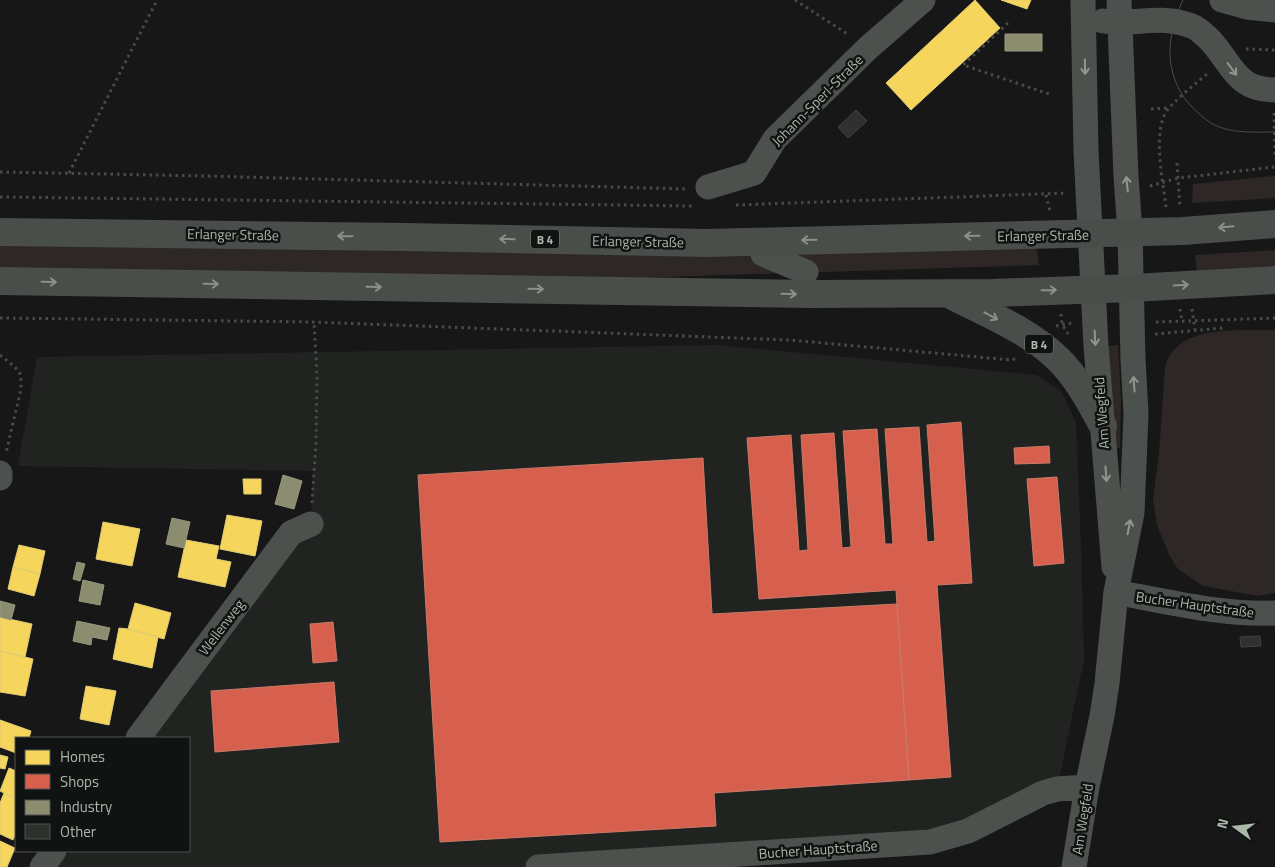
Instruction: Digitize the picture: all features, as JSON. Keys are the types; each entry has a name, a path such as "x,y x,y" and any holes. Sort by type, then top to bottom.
{"main road":[{"name":"Erlanger Straße","path":"0,232 365,236 708,243 1130,233 1275,224"},
{"name":"B 4","path":"0,281 812,294 948,293 1132,288 1275,280"},
{"name":"B 4","path":"948,293 1022,332 1058,358 1082,389 1103,426"}],"street":[{"name":"Johann-Sperl-Straße","path":"703,197 754,173 774,139 868,48 923,0"},
{"path":"1201,32 1209,20 1213,0"},
{"path":"1222,0 1247,8 1275,10"},
{"path":"1091,234 1086,151 1083,9 1164,19 1194,28 1216,46 1239,78 1256,88 1274,90"},
{"path":"1119,12 1132,288"},
{"name":"Am Wegfeld","path":"1091,234 1096,346 1116,592"},
{"path":"763,254 806,272"},
{"name":"Am Wegfeld","path":"1074,867 1087,787 1102,716 1116,592 1132,513 1136,414 1132,288"},
{"name":"Wellenweg","path":"139,737 291,533 311,524"},
{"name":"Bucher Hauptstraße","path":"1116,592 1222,611 1275,614"},
{"name":"Bucher Hauptstraße","path":"538,867 930,842 968,831 1057,788 1087,787"},
{"path":"42,867 53,852"}],"path":[{"path":"69,173 157,0"},
{"path":"795,0 868,48"},
{"path":"1008,23 962,65 1052,95"},
{"path":"1274,90 1274,159"},
{"path":"1151,109 1169,108 1162,119 1160,132 1164,181 1275,167"},
{"path":"1177,163 1180,206"},
{"path":"0,172 234,176 688,189 703,197"},
{"path":"728,205 1046,195"},
{"path":"0,197 703,197"},
{"path":"1191,301 1195,330"},
{"path":"0,318 314,322 779,340 1012,360 1022,356"},
{"path":"1194,321 1275,318"},
{"path":"311,524 316,442 317,376 314,322"},
{"path":"1156,334 1222,328"},
{"path":"0,355 15,367 21,375 21,389 0,475"}],"shaded area":[{"path":"1275,176 1275,198 1192,203 1193,184"},
{"path":"0,245 1031,248 1037,249 1039,265 605,279 0,270"},
{"path":"1275,250 1275,266 1197,271 1195,255"},
{"path":"1275,330 1275,593 1258,596 1203,586 1178,569 1170,557 1157,525 1153,500 1159,453 1165,367 1172,353 1182,343 1195,336 1211,332"},
{"path":"716,345 1036,375 1062,392 1076,423 1084,660 1057,789 968,831 538,867 57,867 68,852 190,852 190,737 153,737 311,524 313,471 18,466 37,357"},
{"path":"1118,345 1121,399 1120,448 1116,449 1107,346"}],"building: Homes":[{"path":"975,0 1000,28 911,110 886,83"},
{"path":"1001,0 1031,0 1027,9"},
{"path":"243,479 261,479 261,494 244,494"},
{"path":"227,515 262,521 255,556 220,549"},
{"path":"103,522 140,529 132,566 96,559"},
{"path":"186,540 219,546 216,559 231,562 225,587 178,577"},
{"path":"19,545 45,551 40,574 13,567"},
{"path":"13,567 40,574 34,596 8,589"},
{"path":"135,603 171,613 164,639 128,629"},
{"path":"0,617 32,624 25,657 0,651"},
{"path":"119,628 158,637 152,668 113,659"},
{"path":"0,651 33,659 25,696 0,692"},
{"path":"86,686 116,691 109,725 80,719"},
{"path":"0,720 31,731 29,737 15,737 15,753 0,747"},
{"path":"0,755 8,757 5,769 0,768"},
{"path":"9,768 15,771 15,798 0,791"},
{"path":"4,793 15,798 15,835 13,840 0,834 0,803"},
{"path":"0,841 15,848 7,867 0,867"}],"building: Shops":[{"path":"961,422 972,583 937,585 951,777 909,780 896,590 759,599 747,438 791,435 799,551 808,550 801,435 834,433 842,548 851,547 843,431 877,429 885,544 893,544 885,429 919,427 927,542 935,541 927,425"},
{"path":"1049,446 1050,463 1015,464 1014,448"},
{"path":"703,458 712,614 897,604 909,780 714,793 716,826 440,842 418,475"},
{"path":"1057,477 1064,563 1034,566 1027,479"},
{"path":"333,622 337,661 313,663 310,624"},
{"path":"334,682 339,742 215,752 211,691"}],"building: Industry":[{"path":"1005,34 1042,34 1042,51 1005,51"},
{"path":"283,475 302,481 294,509 275,504"},
{"path":"172,518 190,522 184,548 166,544"},
{"path":"77,562 85,564 80,581 73,579"},
{"path":"83,580 104,585 100,605 79,601"},
{"path":"0,601 15,605 11,620 0,617"},
{"path":"77,621 110,628 107,640 92,637 91,645 73,641"}],"building: Other":[{"path":"856,110 867,121 848,138 838,127"},
{"path":"1260,636 1261,646 1241,647 1240,637"}],"tram line":[{"path":"1183,0 1173,27 1170,54 1171,67 1181,93 1190,105 1218,127 1242,132 1275,132"}]}
